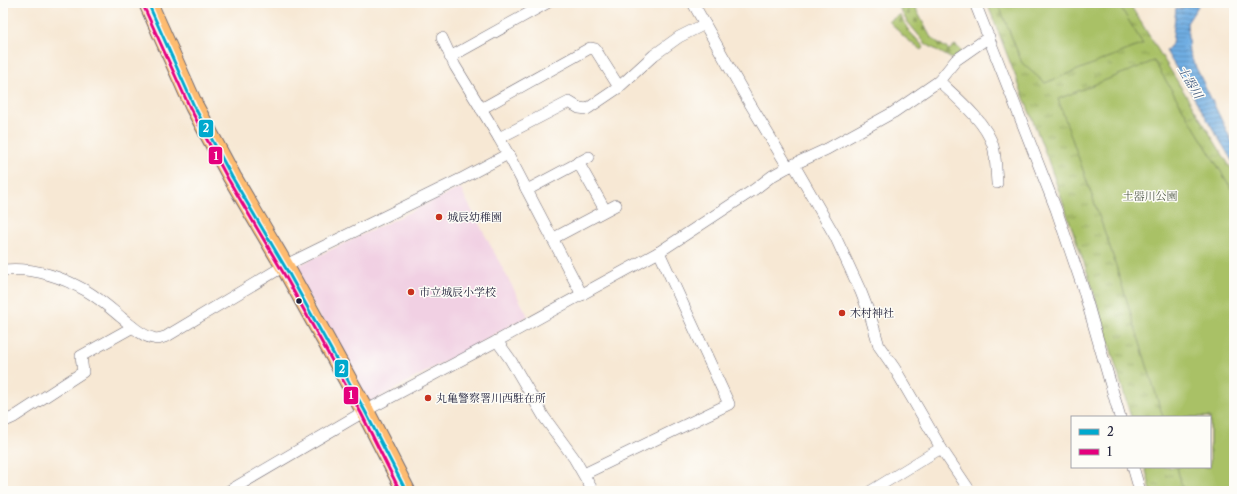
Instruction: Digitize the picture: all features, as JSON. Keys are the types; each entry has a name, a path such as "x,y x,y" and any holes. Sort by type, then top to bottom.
{"main road":[{"path":"148,3 194,106 232,177 284,266 365,411 406,491"}],"street":[{"path":"450,56 547,3"},
{"path":"693,3 746,97 791,166 838,243 871,318 879,346 941,448 970,491"},
{"path":"975,3 1056,209 1083,288 1120,416"},
{"path":"499,138 569,102 579,108 587,109 619,87 654,55 679,37 705,24"},
{"path":"229,491 365,411 497,341 659,252 755,189 772,176 827,149 894,112 939,81 956,60 989,37"},
{"path":"442,38 454,66 508,154 582,295"},
{"path":"481,109 590,48 595,49 619,87"},
{"path":"939,81 958,98 986,130 992,146 997,183"},
{"path":"3,270 30,270 51,275 85,290 104,303 141,333 151,338 158,339 167,336 284,266 461,179 508,154"},
{"path":"527,190 589,157"},
{"path":"578,162 605,210"},
{"path":"552,239 616,204"},
{"path":"584,474 730,404 659,252"},
{"path":"3,422 14,417 83,372 81,356 133,327"},
{"path":"497,341 510,359 544,417 574,458 593,491"},
{"path":"871,491 941,448"},
{"path":"1133,468 1140,491"}],"shaded area":[{"name":"市立城辰小学校","path":"460,188 528,316 367,404 293,268"}],"green space":[{"path":"897,3 917,3 918,5 915,7 930,36 949,50 955,45 962,51 952,59 926,44 906,20"},
{"name":"土器川公園","path":"987,3 1129,3 1234,173 1234,491 1151,491 1145,468 1211,468 1211,416 1131,416 1090,280 1047,157"},
{"path":"998,3 1118,3 1143,44 1045,83 1022,63"},
{"path":"900,15 909,31 924,47 921,50 903,36 889,21"},
{"name":"土器川公園","path":"1154,61 1234,193 1234,491 1183,491 1177,468 1211,468 1211,416 1163,416 1111,250 1058,99"}],"water":[{"name":"土器川","path":"1185,3 1200,3 1187,23 1189,53 1234,146 1234,164 1166,51 1172,44 1176,8 1182,9"}],"transit line":[{"name":"2","path":"148,3 194,106 232,177 288,272 365,411 406,491"},
{"name":"1","path":"143,5 190,108 228,179 284,274 361,413 400,491"}],"place":[{"name":"城辰幼稚園","path":"439,217"},
{"name":"市立城辰小学校","path":"411,292"},
{"name":"木村神社","path":"842,313"},
{"name":"丸亀警察署川西駐在所","path":"428,398"}]}
